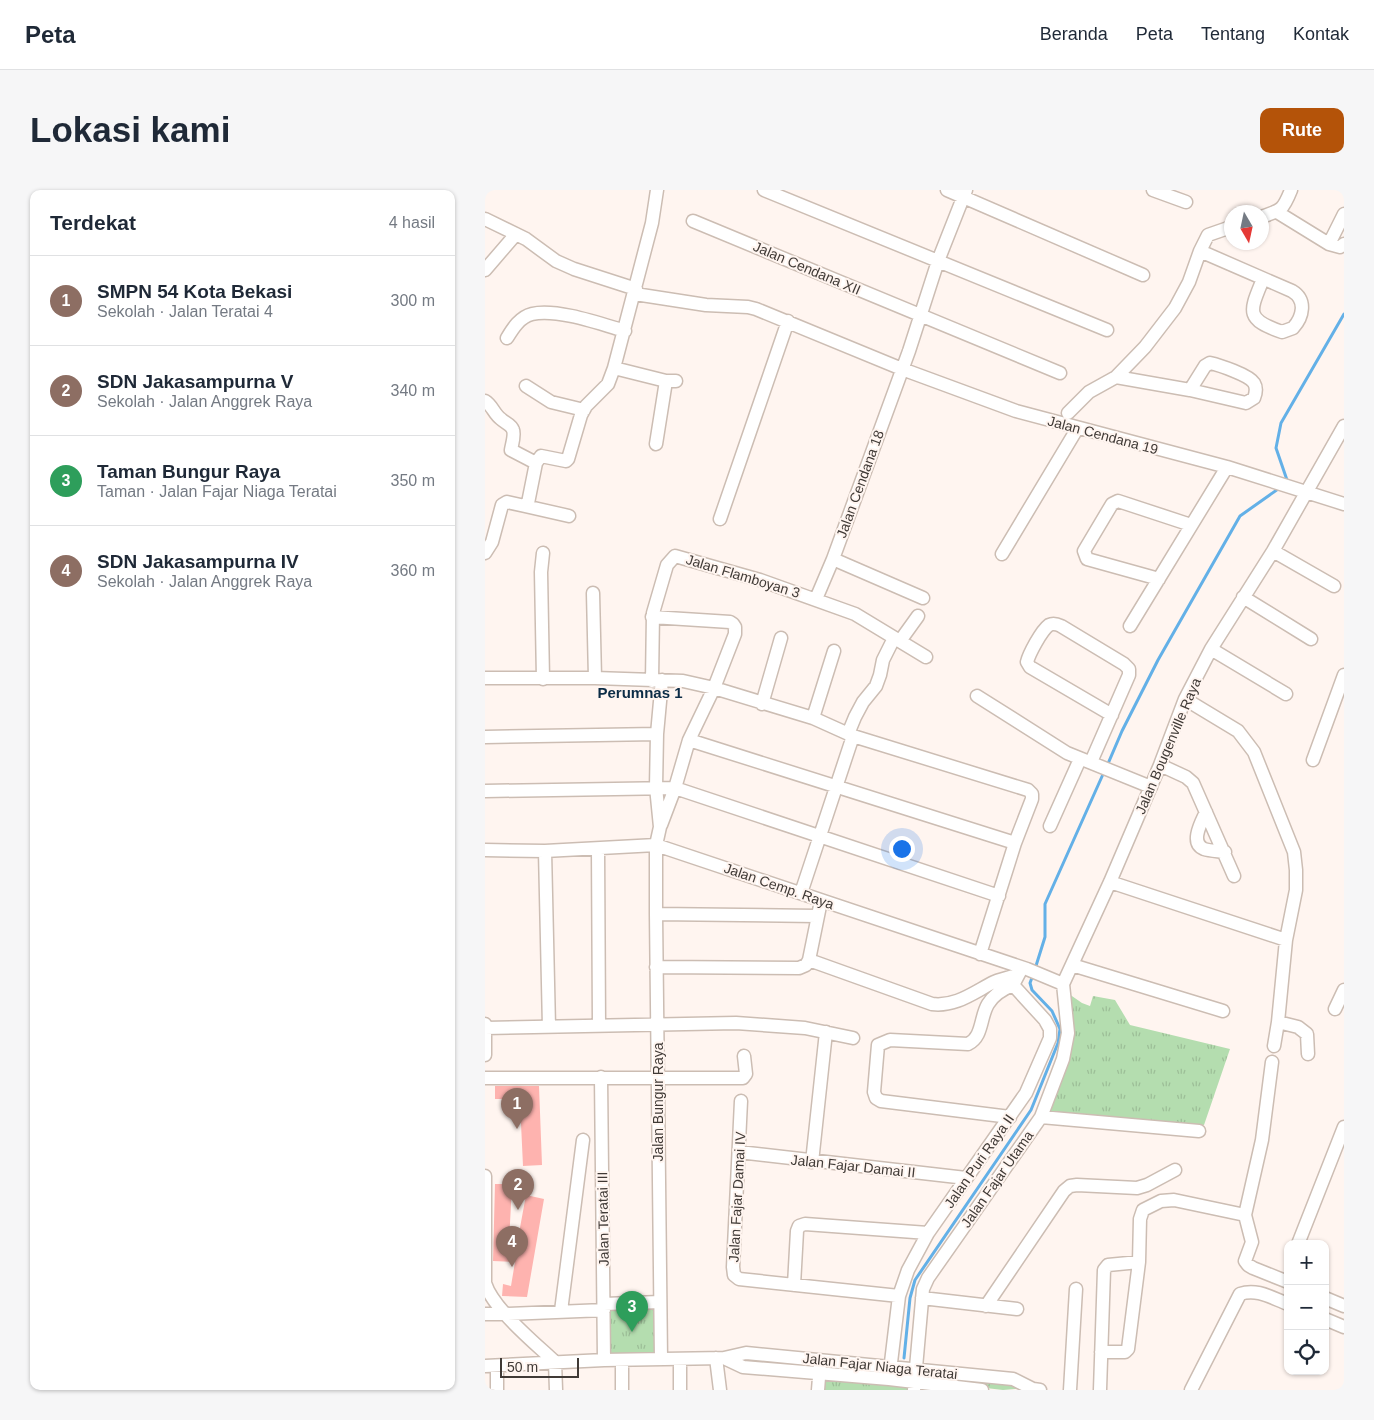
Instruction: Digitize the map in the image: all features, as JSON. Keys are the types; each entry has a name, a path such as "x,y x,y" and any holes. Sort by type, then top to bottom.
{"street":[{"path":"525,506 529,500 536,463 541,456 566,461 584,410 591,400 608,384 625,331 653,223 657,190"},
{"path":"764,190 1107,330"},
{"path":"947,190 965,193 1143,275"},
{"path":"1153,190 1187,202"},
{"path":"1269,214 1277,212 1284,206 1291,190"},
{"name":"Jalan Cendana 18","path":"816,599 833,559 909,351 938,261 965,193"},
{"path":"1277,212 1329,244 1340,247 1344,244"},
{"path":"1329,244 1344,214"},
{"name":"Jalan Cendana 19","path":"489,221 526,239 562,264 635,291 706,305 749,307 788,321 902,369 1015,411 1077,429 1227,467 1344,504"},
{"name":"Jalan Cendana XII","path":"693,221 1060,373"},
{"path":"1068,413 1089,392 1116,377 1145,347 1175,308 1189,282 1208,235 1224,229"},
{"path":"485,270 516,234"},
{"path":"1200,251 1263,278 1292,291 1299,298 1302,309 1301,315 1293,328 1282,332 1255,318 1253,302 1263,278"},
{"path":"507,338 519,321 531,314 546,313 597,322 625,331"},
{"path":"720,519 788,321"},
{"path":"1116,377 1190,390 1245,403 1254,398 1256,390 1255,384 1249,378 1210,363 1205,366 1190,390"},
{"path":"614,368 671,381 656,444"},
{"path":"526,386 551,402 584,410"},
{"path":"485,401 501,420 510,425 513,430 511,450 536,463"},
{"name":"Jalan Bougenville Raya","path":"1063,984 1151,787 1185,699 1211,649 1273,551 1344,428"},
{"path":"1002,554 1077,429"},
{"path":"1130,626 1227,467"},
{"path":"1159,579 1087,559 1084,551 1112,504 1118,501 1191,525"},
{"path":"485,553 492,542 501,505 507,502 569,516"},
{"path":"1273,551 1334,586"},
{"path":"543,553 541,572 543,679"},
{"name":"Jalan Flamboyan 3","path":"660,827 656,787 657,680 652,617 667,565 675,556 760,580 855,614 926,657"},
{"path":"833,559 923,598"},
{"path":"593,593 595,678"},
{"path":"1243,597 1311,639"},
{"path":"801,894 836,786 855,717 881,675 883,660 918,616"},
{"path":"652,617 729,622 735,627 735,634 715,688 689,740 675,788 660,827"},
{"path":"1050,826 1095,764 1112,715 1129,675 1129,669 1125,664 1061,626 1049,625 1028,657 1027,662 1030,667 1112,715"},
{"path":"761,704 781,638"},
{"path":"1211,649 1286,694"},
{"path":"813,718 834,651"},
{"path":"1313,760 1344,675"},
{"path":"485,678 595,678 683,681 715,688 761,704 813,718 851,735 1027,790 1031,794 1032,799 1015,843 980,954"},
{"path":"977,696 1095,764 1151,787"},
{"path":"1185,699 1238,731 1254,752 1294,852 1296,890 1286,940 1274,1046"},
{"path":"485,737 657,734"},
{"path":"689,740 1015,843"},
{"path":"1160,765 1186,777 1193,783 1235,876"},
{"path":"485,791 675,788 999,896"},
{"path":"1206,812 1197,833 1199,845 1203,849 1225,852"},
{"name":"Jalan Bungur Raya","path":"660,827 656,845 656,967 661,1359"},
{"name":"Jalan Cemp. Raya","path":"485,850 545,851 656,845 980,954 1020,974 1043,974 1063,984"},
{"path":"598,849 599,1026"},
{"path":"545,851 549,1027"},
{"path":"1110,882 1286,940"},
{"path":"656,967 799,968 806,965 809,960 821,901"},
{"path":"656,914 817,916"},
{"path":"809,960 932,1004 941,1005 958,1001 996,982 1020,974"},
{"path":"1072,965 1223,1011"},
{"path":"1010,1118 881,1101 876,1098 874,1092 878,1045 890,1040 968,1044 973,1042 977,1036 988,1004 995,995 1020,974"},
{"name":"Jalan Puri Raya II","path":"904,1376 899,1296 907,1270 928,1233 1026,1093 1049,1038 1050,1029 1020,974"},
{"name":"Jalan Fajar Utama","path":"904,1376 923,1289 1041,1116 1063,1059 1068,1033 1063,984"},
{"path":"1335,1010 1344,990"},
{"path":"1278,1022 1298,1027 1307,1034 1308,1054"},
{"path":"485,1028 736,1023 805,1028 853,1038"},
{"path":"485,1024 485,1056"},
{"path":"812,1162 826,1032"},
{"path":"485,1078 743,1078 746,1074 744,1056"},
{"path":"1272,1062 1263,1140 1245,1215 1252,1242 1245,1259 1246,1264 1253,1268 1284,1280"},
{"name":"Jalan Teratai III","path":"601,1077 605,1360"},
{"name":"Jalan Fajar Damai IV","path":"741,1102 734,1275 739,1279 899,1296"},
{"path":"1041,1116 1199,1131"},
{"path":"1300,1240 1344,1127"},
{"path":"561,1311 583,1140"},
{"name":"Jalan Fajar Damai II","path":"739,1152 812,1162 966,1178"},
{"path":"986,1306 1063,1191 1070,1186 1077,1185 1130,1188 1147,1185 1175,1170"},
{"path":"485,1176 485,1283 490,1294 506,1314 555,1362 556,1390"},
{"path":"1101,1352 1125,1352 1127,1349 1139,1262 1141,1214 1143,1210 1161,1201 1174,1200 1245,1215"},
{"path":"794,1285 797,1231 799,1226 805,1224 928,1233"},
{"path":"1100,1390 1104,1270 1108,1265 1139,1262"},
{"path":"1070,1390 1076,1289"},
{"path":"1191,1390 1240,1294 1249,1291 1258,1292 1284,1302"},
{"path":"922,1298 1017,1310"},
{"path":"1329,1300 1344,1306"},
{"path":"485,1314 561,1311 660,1302"},
{"path":"1329,1321 1344,1327"},
{"path":"720,1358 720,1390"},
{"name":"Jalan Fajar Niaga Teratai","path":"491,1366 605,1360 720,1358 743,1367 820,1366 904,1376 982,1390"},
{"path":"680,1359 680,1390"},
{"path":"622,1360 622,1390"},
{"path":"491,1366 497,1390"},
{"path":"818,1390 820,1366"},
{"name":"Jalan Fajar Niaga Teratai","path":"904,1376 1013,1379 1033,1390"}],"green space":[{"path":"1069,994 1090,1006 1093,996 1115,1000 1130,1025 1230,1049 1204,1125 1050,1113 1073,1040"},
{"path":"658,1304 659,1357 606,1358 606,1307"},
{"path":"919,1372 1012,1382 1025,1388 1003,1390 918,1380"},
{"path":"823,1377 911,1385 910,1390 823,1390"}],"building":[{"path":"495,1086 539,1086 542,1165 523,1166 520,1102 508,1101 508,1099 495,1099"},
{"path":"495,1184 512,1184 509,1243 517,1244 526,1195 544,1199 527,1297 502,1296 503,1284 511,1286 515,1262 493,1261"}],"waterway":[{"path":"1286,483 1287,480 1276,448 1281,423 1344,314"},
{"path":"1107,766 1122,731 1158,660 1240,516 1281,487"},
{"path":"1035,969 1045,937 1045,904 1104,772"},
{"path":"904,1358 910,1298 915,1280 1031,1110 1058,1043 1060,1029 1052,1011 1032,990 1030,983 1033,975"}],"place":[{"name":"SMPN 54 Kota Bekasi","path":"517,1129"},
{"name":"SDN Jakasampurna V","path":"518,1210"},
{"name":"SDN Jakasampurna IV","path":"512,1267"},
{"name":"Taman Bungur Raya","path":"632,1332"}],"district":[{"name":"Perumnas 1","path":"640,693"}]}
